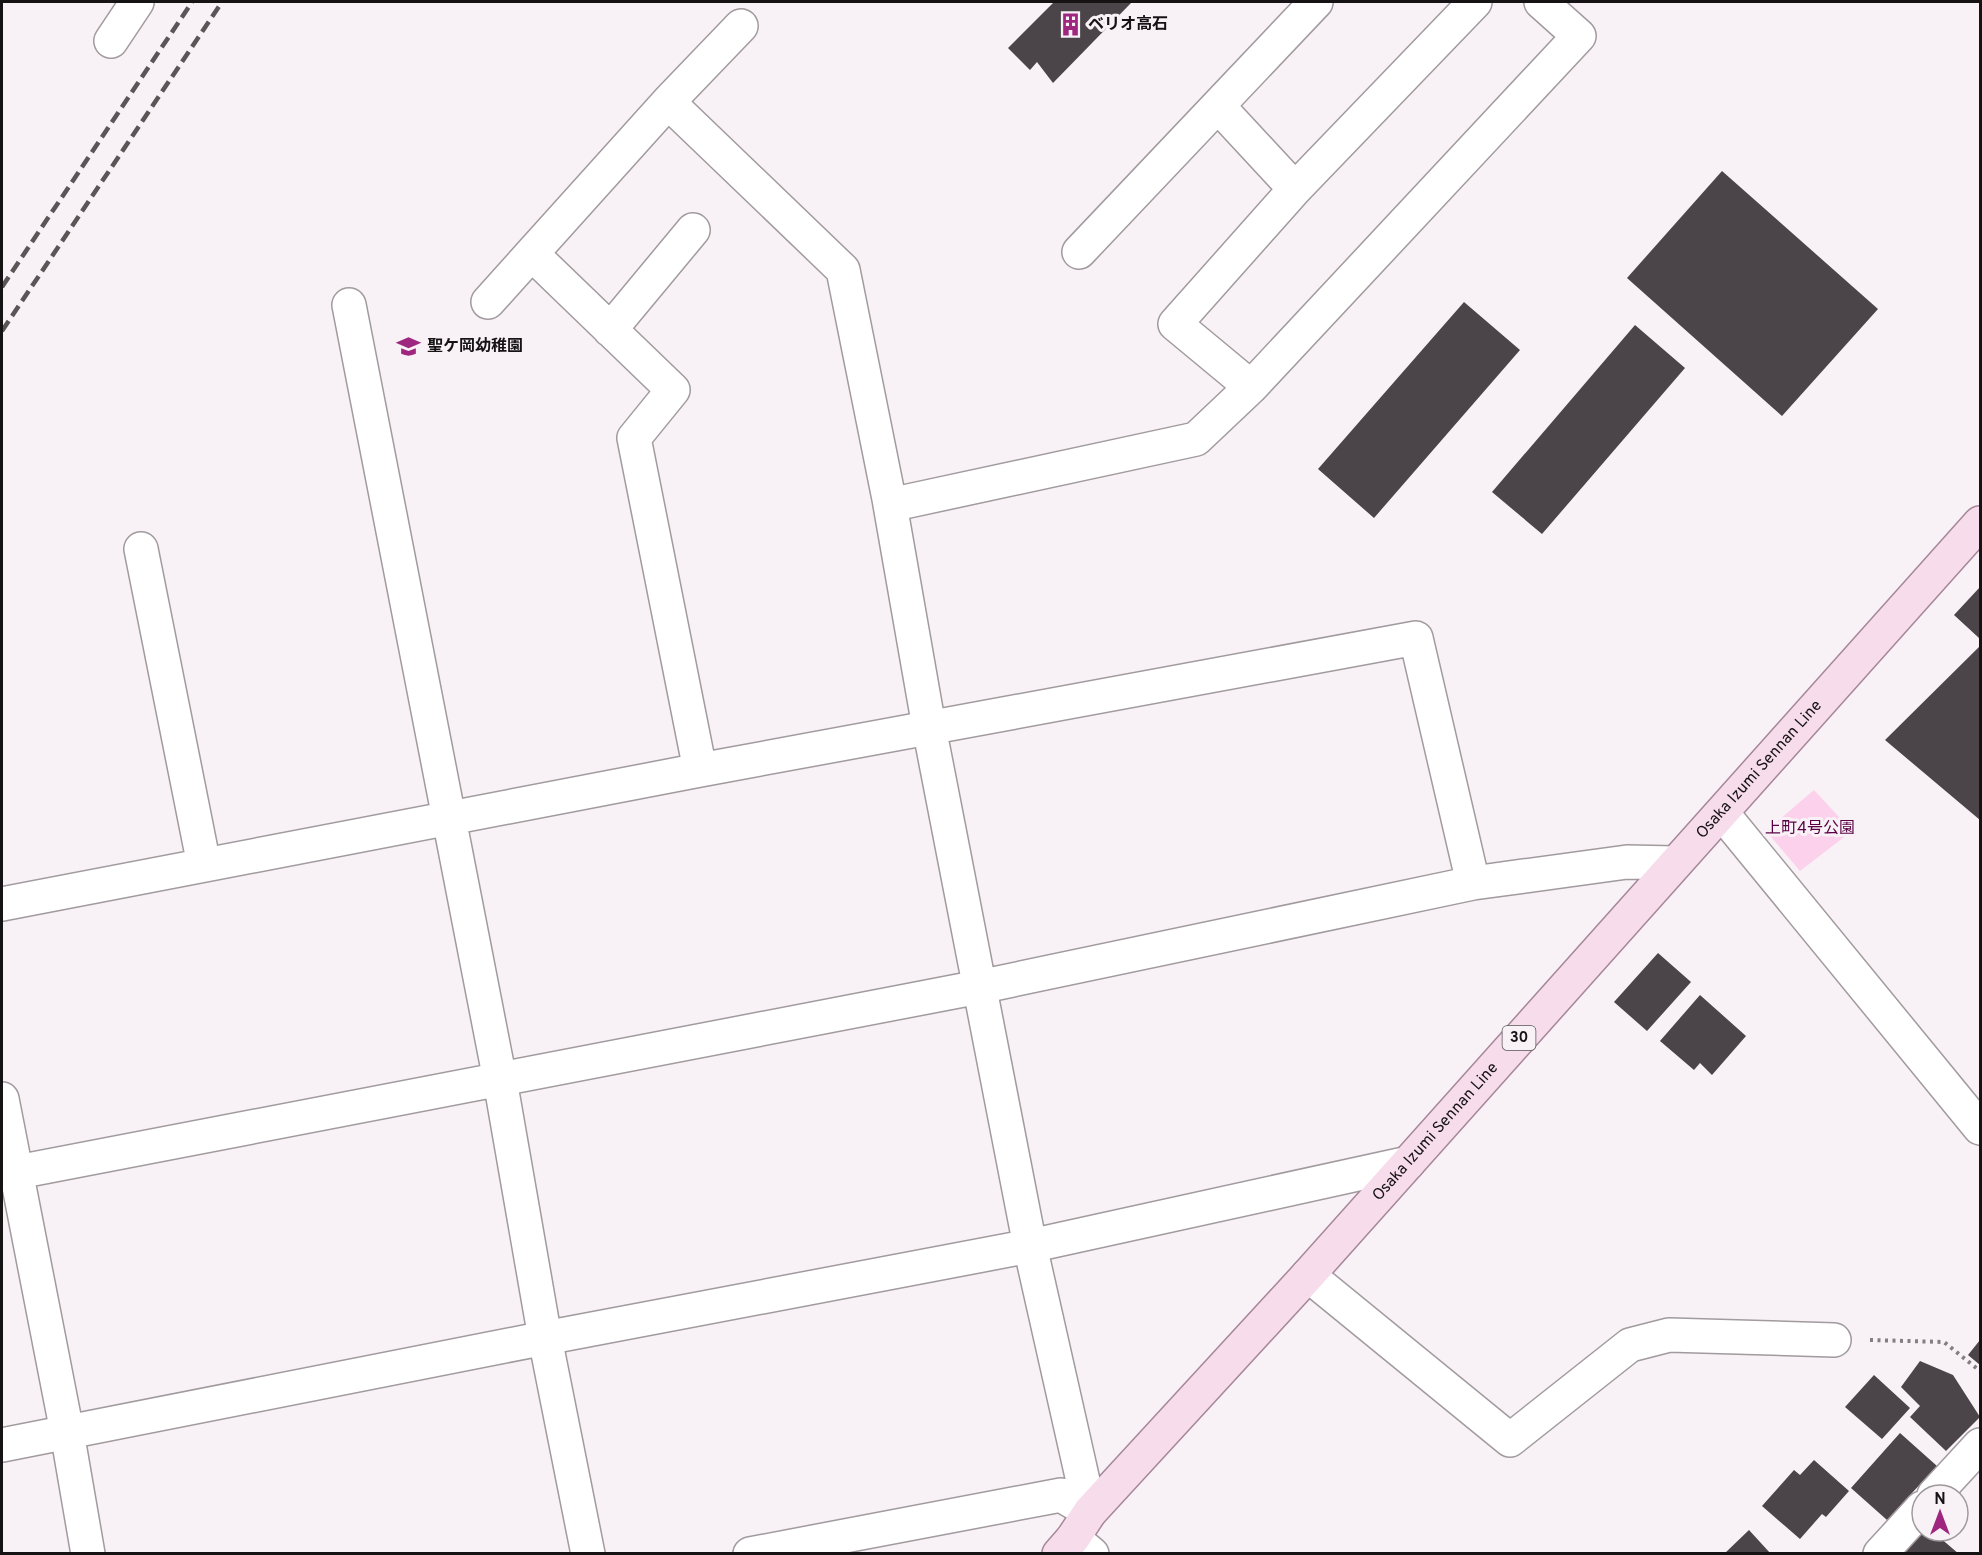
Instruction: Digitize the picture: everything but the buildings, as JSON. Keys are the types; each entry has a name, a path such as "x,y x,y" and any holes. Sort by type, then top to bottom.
{"main road":[{"name":"Osaka Izumi Sennan Line","path":"1078,1539 1308,1275 1980,523"}],"street":[{"path":"1079,252 1317,2"},
{"path":"1251,387 1175,324 1294,189 1475,2"},
{"path":"890,505 1196,439 1251,387 1579,36 1541,2"},
{"path":"111,41 131,4"},
{"path":"488,302 668,102 741,26"},
{"path":"668,102 843,270 890,505 929,727 1030,1246 1078,1539"},
{"path":"1218,106 1294,189"},
{"path":"610,330 693,231"},
{"path":"532,254 673,390 634,438 700,770"},
{"path":"349,305 450,818 500,1080 545,1338 588,1554"},
{"path":"141,549 204,865"},
{"path":"2,904 700,770 1416,638 1473,883"},
{"path":"1722,813 1980,1128"},
{"path":"9,1174 979,987 1473,883 1627,862 1676,863"},
{"path":"2,1099 9,1174 67,1432 88,1554"},
{"path":"2,1445 545,1338 1030,1246 1408,1163"},
{"path":"1308,1275 1510,1440 1630,1345 1669,1335 1833,1340"},
{"path":"1945,1483 1980,1445"},
{"path":"750,1554 1061,1495 1078,1539"},
{"path":"1880,1554 1910,1521"}],"path":[{"path":"1833,1340 1944,1342 1980,1371"}],"green space":[{"name":"上町4号公園","path":"1814,790 1852,831 1800,871 1766,831"}],"railway":[{"path":"2,287 192,2"},
{"path":"2,331 222,2"}],"place":[{"name":"ベリオ高石","path":"1070,25"},
{"name":"聖ケ岡幼稚園","path":"409,347"}]}
